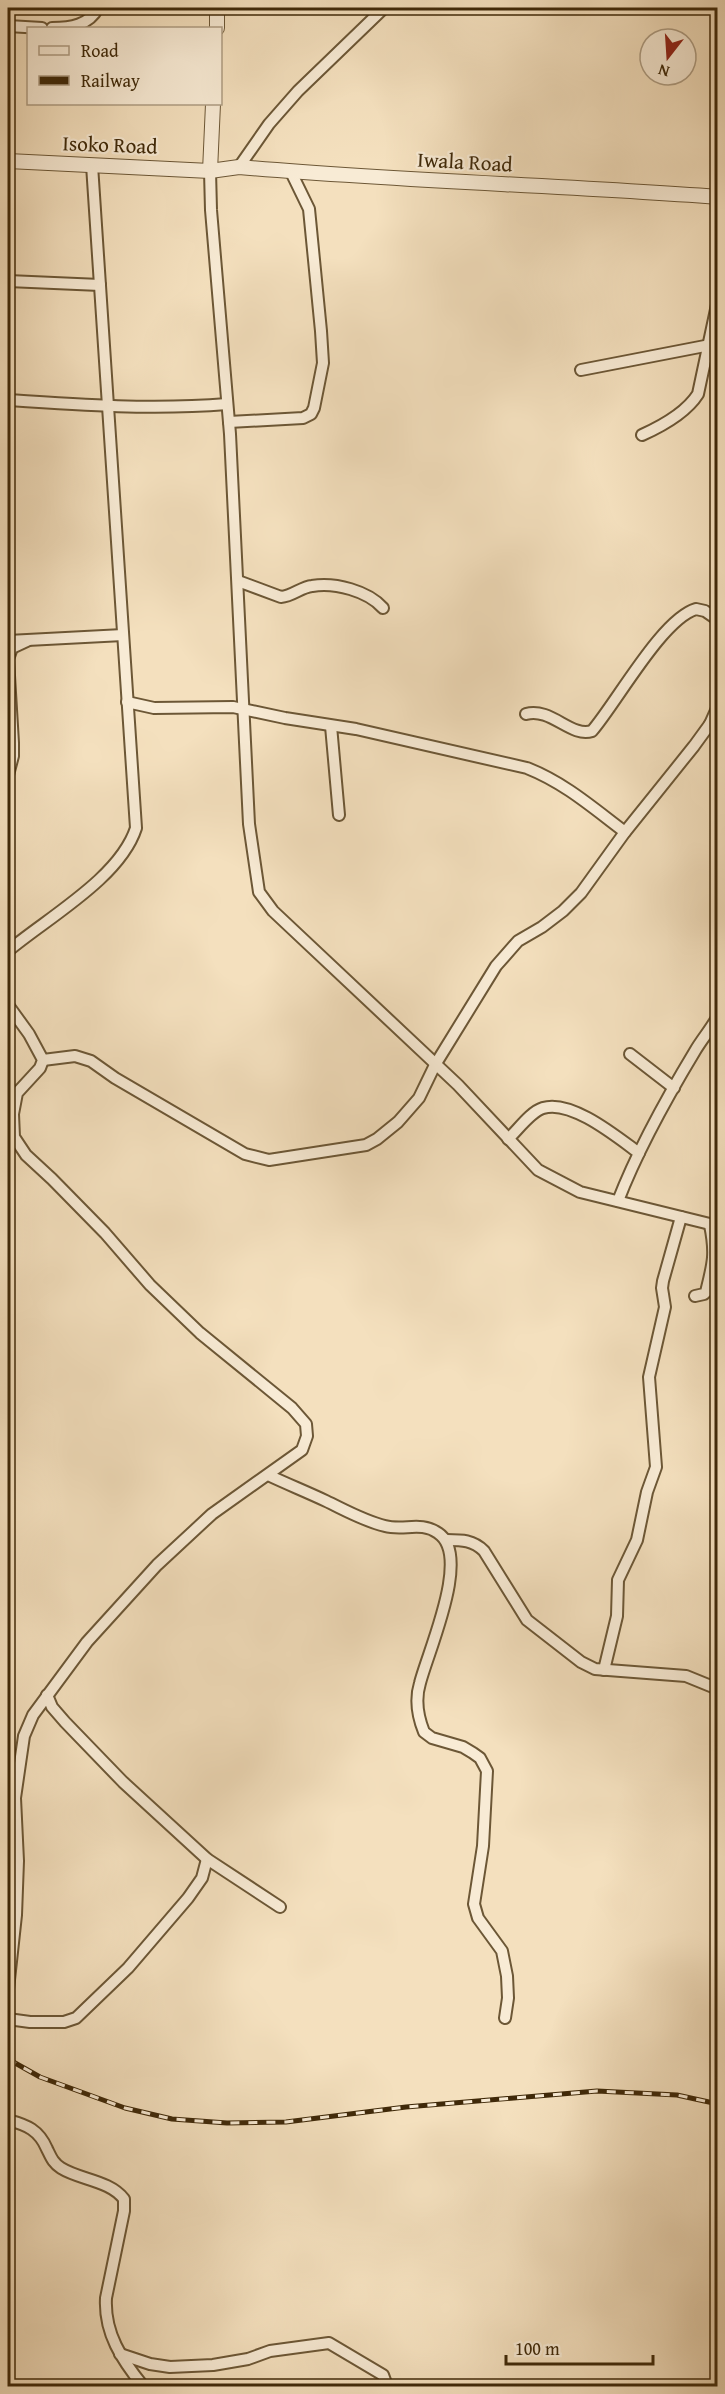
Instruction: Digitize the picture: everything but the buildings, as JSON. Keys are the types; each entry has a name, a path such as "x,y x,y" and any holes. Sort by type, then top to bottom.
{"street":[{"path":"59,27 80,24 94,15 98,8"},
{"path":"216,27 217,8"},
{"path":"239,167 269,124 298,91 384,8"},
{"path":"8,26 27,27"},
{"path":"213,105 211,210 229,422 249,824 260,896 458,1085 538,1170 580,1192 714,1226 714,1263 706,1292 695,1296"},
{"name":"Isoko Road","path":"8,161 210,171"},
{"path":"8,951 92,886 122,858 136,828 92,165"},
{"name":"Iwala Road","path":"210,171 239,167 479,184 612,189 717,197"},
{"path":"229,422 303,418 314,408 323,363 321,331 309,209 291,172"},
{"path":"8,281 100,285"},
{"path":"642,435 657,429 692,404 698,394 710,345 717,300"},
{"path":"581,370 710,345"},
{"path":"8,400 109,408 227,404"},
{"path":"238,581 281,597 310,586 337,588 369,597 383,608"},
{"path":"526,714 541,713 580,731 592,731 677,620 696,609 705,611 717,620"},
{"path":"8,641 27,642 123,635"},
{"path":"8,775 13,750 8,659 12,648 27,642"},
{"path":"127,702 154,708 220,706 244,709 356,729 527,768 569,789 625,832"},
{"path":"43,1060 75,1056 91,1061 114,1078 245,1154 269,1160 371,1143 410,1110 419,1098 435,1065 496,966 518,941 563,911 581,893 625,832 672,776 710,724 717,706"},
{"path":"710,724 717,734"},
{"path":"331,726 339,815"},
{"path":"8,1005 29,1034 43,1060 40,1068 12,1096 12,1127 16,1143 105,1233 150,1285 200,1333 292,1408 306,1424 307,1436 302,1450 212,1514 157,1565 87,1642 33,1715 24,1736 15,1798 18,1862 16,1915 8,1989"},
{"path":"618,1201 639,1153 717,1016"},
{"path":"630,1054 674,1089"},
{"path":"508,1139 541,1108 556,1106 584,1116 639,1153"},
{"path":"604,1670 617,1616 618,1580 637,1540 647,1492 656,1467 649,1377 665,1307 663,1281 681,1217"},
{"path":"268,1475 368,1520 398,1528 419,1525 428,1527 447,1540 471,1541 484,1551 522,1613 534,1627 581,1662 595,1669 686,1676 717,1689"},
{"path":"447,1540 451,1553 448,1587 434,1642 420,1683 418,1712 424,1732 428,1736 463,1747 480,1758 487,1771 483,1846 474,1904 478,1918 502,1951 508,1998 505,2018"},
{"path":"47,1695 57,1714 101,1760 207,1859 280,1907"},
{"path":"8,2019 30,2022 64,2022 76,2018 128,1968 188,1898 202,1878 207,1859"},
{"path":"8,2120 28,2126 37,2132 52,2160 59,2167 108,2187 124,2199 124,2211 106,2306 110,2336 143,2386"},
{"path":"120,2354 150,2364 170,2367 213,2366 248,2359 270,2351 329,2343 383,2376 387,2386"}],"railway":[{"path":"8,2059 40,2077 125,2108 172,2119 227,2123 286,2122 406,2107 597,2091 677,2095 718,2104"}]}
